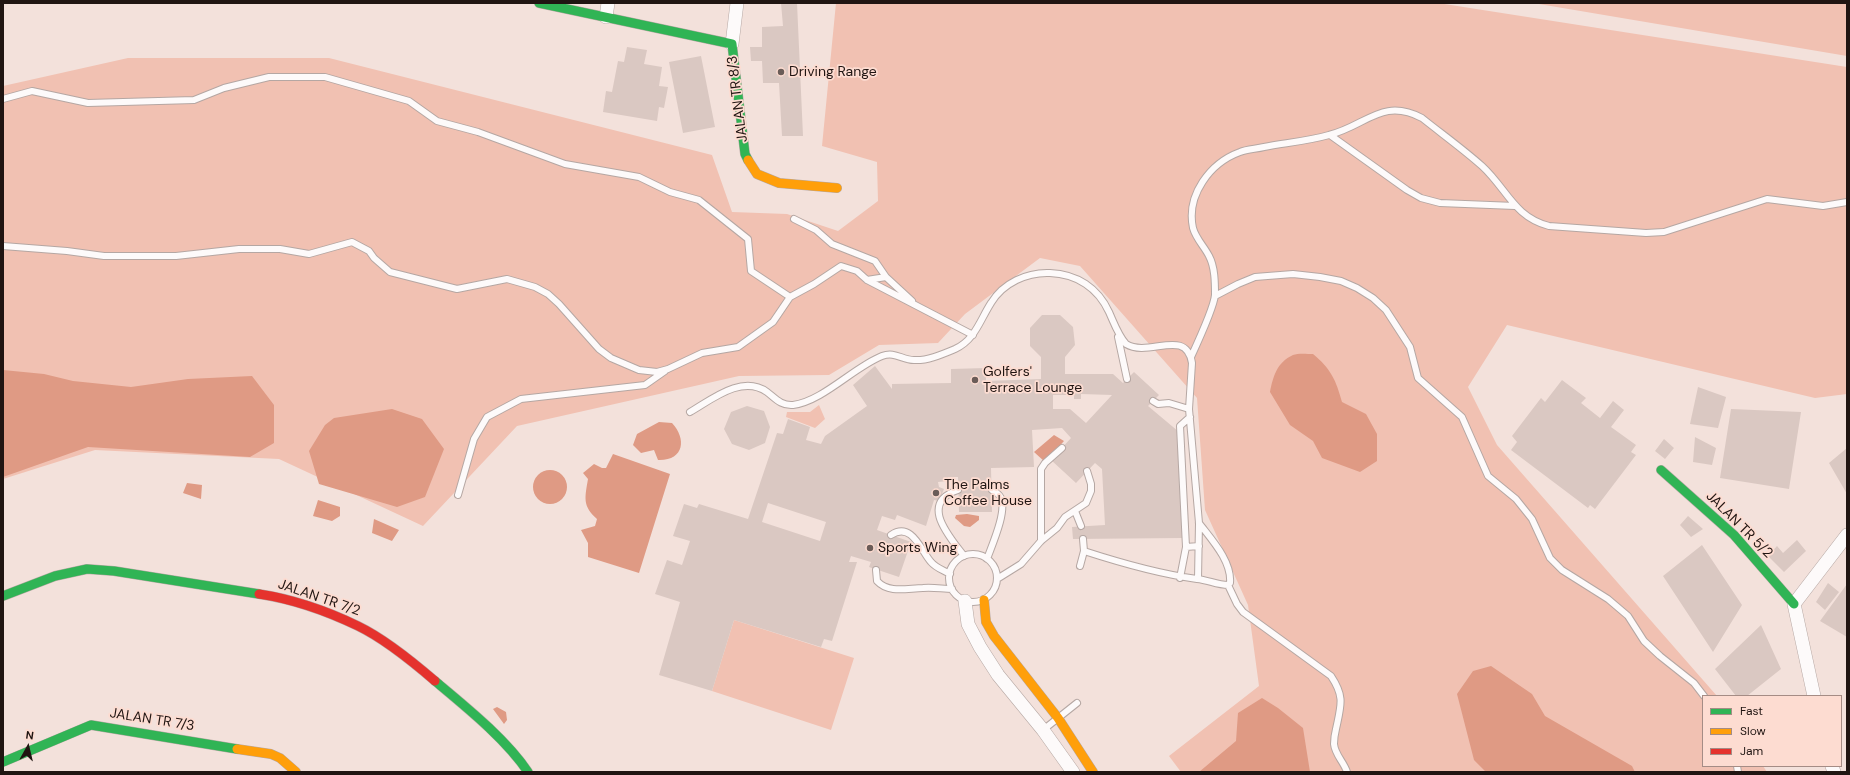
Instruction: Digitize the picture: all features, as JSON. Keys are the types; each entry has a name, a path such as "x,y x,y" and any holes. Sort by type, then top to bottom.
{"street":[{"name":"JALAN TR 8/3","path":"539,3 732,44 745,154 757,174 779,183 837,188"},
{"path":"606,18 608,3"},
{"path":"732,44 737,3"},
{"name":"JALAN TR 5/2","path":"1661,470 1734,535 1794,604"},
{"path":"1814,695 1794,604 1847,535"},
{"name":"JALAN TR 7/2","path":"3,596 55,576 87,569 267,595 298,603 359,626 405,656 461,702 518,757 528,772"},
{"path":"984,600 986,622 994,636 1058,718 1092,772"},
{"path":"965,601 968,624 980,648 998,675 1043,730 1073,772"},
{"name":"JALAN TR 7/3","path":"3,762 91,725 271,754 280,758 296,772"}],"lane":[{"path":"3,99 32,91 88,103 194,100 224,88 269,78 325,77 409,101 437,121 478,132 565,164 639,177 670,192 699,200 748,240 751,271 790,297"},
{"path":"1191,357 1215,296 1210,256 1197,239 1192,218 1195,194 1208,174 1218,165 1241,151 1330,135 1384,111 1399,110 1413,113 1422,118 1481,165 1502,187 1515,206 1525,216 1536,222 1549,226 1646,233 1664,232 1767,199 1823,206 1847,202"},
{"path":"1330,135 1407,190 1421,198 1440,203 1515,206"},
{"path":"794,219 816,230 832,244 876,261 886,277 919,307"},
{"path":"3,246 67,251 104,256 176,256 239,249 280,249 309,254 352,242 369,251 374,258 390,272 457,290 507,279 535,287 548,294 559,304 600,349 611,358 639,370 657,372 668,369"},
{"path":"458,494 474,439 488,418 521,399 645,385 668,369 702,353 738,347 773,322 790,297 814,284 841,266 856,271 867,280 973,335"},
{"path":"690,412 724,392 747,386 762,388 781,404 798,404 821,393 881,356 894,354 909,360 921,360 961,346 973,335 991,302 1013,281 1024,277 1049,273 1075,277 1094,290 1109,310 1122,340 1132,348 1151,348 1166,344 1176,344 1185,349 1191,357 1192,363 1188,409 1190,417 1199,523 1198,579"},
{"path":"1215,296 1255,277 1293,274 1341,281 1374,298 1386,310 1410,347 1418,378 1462,417 1488,476 1516,499 1532,519 1550,558 1562,570 1608,599 1628,616 1644,641 1694,683 1703,695"},
{"path":"867,280 886,277"},
{"path":"1116,328 1127,379"},
{"path":"1153,401 1158,404 1169,403 1188,409"},
{"path":"1180,578 1186,547 1180,426 1190,417"},
{"path":"1041,541 1041,469 1045,463 1062,448"},
{"path":"997,579 1021,564 1041,541 1089,498 1091,484 1087,471"},
{"path":"958,490 946,496 942,503 939,517 945,533 964,556"},
{"path":"987,559 1002,508 1001,498 998,493 992,490"},
{"path":"1075,511 1081,526"},
{"path":"1199,523 1221,552 1230,576 1230,583 1228,585 1237,604 1243,612 1331,676 1339,688 1342,708 1334,744 1347,772"},
{"path":"891,535 903,532 914,536 932,563 950,574"},
{"path":"1080,566 1084,551 1083,539"},
{"path":"1186,547 1199,546"},
{"path":"1084,551 1180,578 1198,579 1228,585"},
{"path":"972,554 987,559 996,571 997,579 994,591 984,600 975,602 965,601 952,589 950,574 958,560 964,556 972,554"},
{"path":"876,570 877,581 885,587 901,589 952,589"},
{"path":"1043,730 1077,703"}],"shaded area":[{"path":"836,3 1438,3 1847,67 1847,394 1815,398 1507,325 1468,387 1497,445 1716,695 1702,695 1702,767 1764,767 1767,772 1181,772 1169,756 1259,686 1248,605 1205,510 1197,398 1080,266 1040,258 965,314 938,343 879,345 829,375 739,376 517,426 423,526 279,459 95,450 3,479 3,86 128,58 329,58 712,155 732,212 787,214 838,231 878,201 877,162 822,146"},
{"path":"1533,3 1847,3 1847,56"},
{"path":"1295,354 1313,354 1329,370 1342,402 1366,414 1377,434 1377,461 1360,472 1322,458 1313,441 1290,425 1270,392 1274,376 1279,366 1283,362"},
{"path":"3,370 44,374 73,381 131,387 188,379 252,376 274,405 274,443 250,457 88,447 3,477"},
{"path":"819,405 825,419 815,428 786,417 787,412 810,412"},
{"path":"392,409 422,419 444,449 425,497 397,507 319,484 309,451 325,425 334,418"},
{"path":"659,422 672,423 677,429 681,442 678,453 673,457 658,460 654,450 641,453 633,445 637,434"},
{"path":"1054,435 1064,441 1045,462 1034,452"},
{"path":"613,454 670,474 639,573 588,557 588,543 581,530 595,526 597,519 589,510 587,505 586,496 588,479 583,473 594,464 602,468 606,468"},
{"path":"550,470 562,475 567,487 562,499 550,504 538,499 533,487 538,475"},
{"path":"187,483 202,485 201,499 183,493"},
{"path":"318,500 340,507 340,516 332,521 313,516"},
{"path":"967,514 979,516 979,520 970,527 964,526 955,518 956,515"},
{"path":"374,519 399,530 392,541 372,533"},
{"path":"734,620 854,658 831,730 712,691"},
{"path":"1491,666 1532,694 1545,716 1632,766 1635,772 1486,772 1474,760 1457,694 1473,671"},
{"path":"1262,698 1278,708 1303,728 1310,772 1199,772 1236,741 1238,713"},
{"path":"497,707 506,712 507,720 504,724 493,709"}],"building":[{"name":"Driving Range","path":"781,3 797,3 803,136 782,136 779,83 763,83 762,61 751,61 750,47 762,47 762,27 783,26"},
{"path":"627,47 647,50 644,64 662,67 659,86 668,87 664,108 659,107 657,121 603,112 606,91 612,92 618,61 624,62"},
{"path":"701,56 715,127 683,133 669,62"},
{"path":"1042,315 1060,315 1073,327 1075,345 1065,357 1065,374 1113,374 1123,383 1134,372 1159,395 1148,406 1179,432 1182,538 1073,539 1072,527 1105,525 1102,469 1095,463 1076,483 1051,460 1071,438 1062,428 1032,430 1034,467 991,468 992,512 959,512 958,477 948,477 948,481 938,482 939,487 944,489 939,501 934,500 926,526 897,515 895,520 882,516 877,530 911,542 899,577 869,567 871,562 851,556 849,562 857,562 832,641 824,639 821,647 734,620 712,691 659,675 680,602 655,594 667,560 682,565 690,541 673,536 684,504 697,508 699,504 748,519 777,433 783,434 788,419 810,427 806,440 821,444 825,436 867,406 853,385 875,366 892,389 892,384 951,383 951,369 986,368 986,381 1041,379 1041,357 1030,346 1030,328","holes":["1081,394 1112,395 1086,423 1070,409 1053,409 1053,395 1074,395 1074,399 1081,399","768,503 826,522 820,541 762,522"]},
{"path":"1562,380 1586,398 1581,403 1600,418 1613,401 1624,410 1611,427 1636,445 1631,452 1636,455 1595,509 1590,505 1588,508 1511,450 1517,442 1512,436 1541,398 1545,402"},
{"path":"1698,387 1726,397 1718,428 1690,424"},
{"path":"747,406 764,411 770,427 765,443 749,450 732,444 724,429 731,412"},
{"path":"1731,409 1801,412 1789,489 1720,478"},
{"path":"1695,437 1716,448 1712,465 1693,462"},
{"path":"1664,439 1674,448 1665,459 1655,451"},
{"path":"1847,448 1847,494 1829,463"},
{"path":"1688,516 1703,529 1691,537 1680,525"},
{"path":"1797,540 1806,551 1784,572 1768,556 1777,546 1783,553"},
{"path":"1702,545 1742,605 1713,652 1663,576"},
{"path":"1828,583 1839,592 1825,610 1816,602"},
{"path":"1847,584 1847,637 1820,621"},
{"path":"1761,625 1781,669 1748,695 1735,695 1715,669"}],"traffic: fast":[{"path":"539,3 732,44 745,154 748,160"},
{"path":"1661,470 1734,535 1794,604"},
{"path":"3,596 55,576 87,569 114,571 259,594"},
{"path":"435,681 497,736 509,748 528,772"},
{"path":"3,762 91,725 237,749"}],"traffic: slow":[{"path":"748,160 757,174 779,183 837,188"},
{"path":"984,600 986,622 994,636 1058,718 1093,772"},
{"path":"237,749 271,754 280,758 296,772"}],"traffic: jam":[{"path":"259,594 284,599 310,607 358,626 388,644 435,681"}],"place":[{"name":"Driving Range","path":"781,72"},
{"name":"Golfers' Terrace Lounge","path":"975,380"},
{"name":"The Palms Coffee House","path":"936,493"},
{"name":"Sports Wing","path":"870,548"}]}
